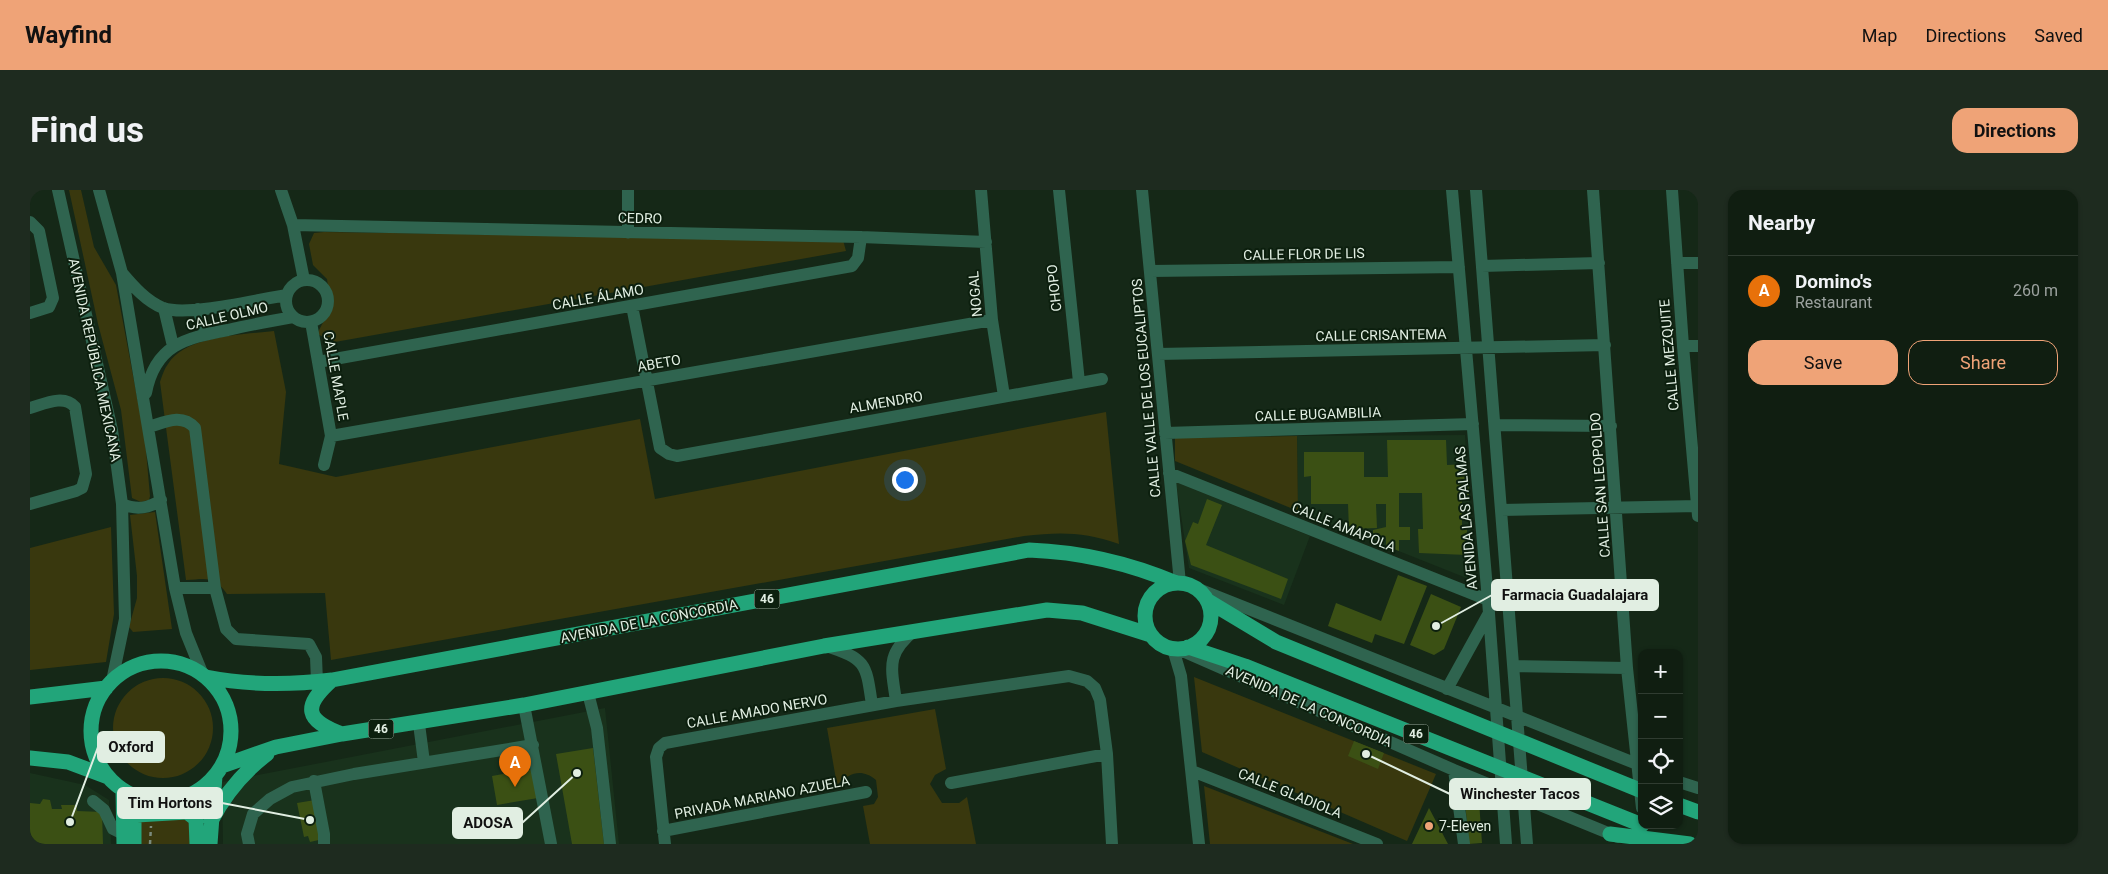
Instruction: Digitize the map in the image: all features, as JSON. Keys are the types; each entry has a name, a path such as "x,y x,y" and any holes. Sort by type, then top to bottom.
{"main road":[{"name":"AVENIDA DE LA CONCORDIA","path":"205,676 246,682 317,682 332,680 1029,550 1069,552 1105,560 1178,583"},
{"name":"46","path":"1178,583 1196,588 1208,601 1276,642 1638,789"},
{"path":"1151,635 1146,626 1147,605 1152,596 1160,589 1178,583"},
{"path":"1180,648 1198,642 1206,634 1211,612 1208,601"},
{"name":"46","path":"218,771 230,744 231,720 226,704 218,689 205,676 176,662 157,661 137,665 109,684 96,703 92,720 91,738 100,765 108,777 123,790 140,798 159,801 175,800 190,795 218,771 276,747 342,734 419,724 524,706 824,646 1047,610 1082,613 1151,635 1157,642 1180,648"},
{"name":"AVENIDA DE LA CONCORDIA","path":"1180,648 1245,666 1638,823"},
{"path":"332,680 315,696 311,709 312,716 321,725 342,734"},
{"name":"46","path":"30,697 109,684"},
{"path":"211,821 228,792 242,775 276,747"},
{"name":"46","path":"30,758 68,762 108,777"},
{"path":"210,844 211,821 218,771"},
{"path":"123,790 127,841"},
{"path":"1683,806 1698,812"},
{"path":"127,841 137,815 187,812 196,819 197,844"},
{"name":"AVENIDA DE LA CONCORDIA","path":"1653,829 1690,844"},
{"path":"1610,834 1690,844"}],"street":[{"name":"AVENIDA REPÚBLICA MEXICANA","path":"58,190 112,430 122,504 125,619 109,684"},
{"path":"100,190 122,273 175,588 190,646 205,676"},
{"path":"281,190 293,225 304,280"},
{"path":"628,190 628,233"},
{"name":"NOGAL","path":"981,190 992,320 1004,396"},
{"name":"CHOPO","path":"1058,190 1078,382"},
{"name":"CALLE VALLE DE LOS EUCALIPTOS","path":"1142,190 1178,583"},
{"name":"AVENIDA LAS PALMAS","path":"1452,190 1473,424 1506,844"},
{"path":"1476,190 1525,798 1527,844"},
{"name":"CALLE SAN LEOPOLDO","path":"1593,190 1623,587 1627,668 1638,757"},
{"name":"CALLE MEZQUITE","path":"1672,190 1682,346 1694,426 1698,510"},
{"path":"30,313 44,309 52,303 53,292 39,231 32,223"},
{"name":"CEDRO","path":"293,225 861,237 986,242"},
{"name":"CALLE ÁLAMO","path":"318,362 852,266 858,258 861,237"},
{"path":"1482,266 1599,263"},
{"path":"1677,263 1698,263"},
{"name":"CALLE FLOR DE LIS","path":"1150,271 1459,267"},
{"name":"CALLE OLMO","path":"122,273 142,294 164,308 198,309 287,295"},
{"path":"304,280 318,283 327,294 327,308 318,319 311,322 298,320 287,309 287,295 297,282 304,280"},
{"path":"632,306 646,380"},
{"path":"164,308 173,346"},
{"path":"198,309 206,334"},
{"name":"CALLE OLMO","path":"144,400 152,371 162,355 173,346 188,338 293,317"},
{"name":"ABETO","path":"331,436 992,320"},
{"name":"CALLE MAPLE","path":"311,322 331,436 324,465"},
{"name":"CALLE CRISANTEMA","path":"1158,354 1605,345"},
{"path":"1682,346 1698,346"},
{"name":"ALMENDRO","path":"646,380 660,448 669,454 677,456 1102,379"},
{"path":"30,408 55,401 71,402 78,413 86,481 82,488 76,491 30,504"},
{"path":"149,427 182,419 190,422 195,428 215,588 226,629 230,634 244,641 309,644 314,650 316,658 317,682"},
{"name":"CALLE BUGAMBILIA","path":"1165,434 1473,424"},
{"path":"1495,424 1611,426"},
{"name":"CALLE AMAPOLA","path":"1169,473 1488,607 1508,594 1623,587"},
{"path":"122,504 138,508 154,505 161,500"},
{"path":"1501,510 1617,507 1698,510"},
{"path":"175,588 215,588"},
{"path":"1196,588 1638,765"},
{"path":"1447,689 1488,607"},
{"path":"896,701 892,666 894,652 901,641 916,630"},
{"path":"824,646 856,658 865,666 872,705"},
{"path":"1180,648 1181,676 1199,844"},
{"name":"AVENIDA DE LA CONCORDIA","path":"1180,648 1454,770 1634,844"},
{"path":"1514,666 1627,668"},
{"name":"CALLE AMADO NERVO","path":"664,838 656,757 659,748 666,743 896,701 1069,676 1087,681 1096,688 1100,700 1107,754"},
{"path":"588,693 597,728 610,844"},
{"path":"524,706 551,844"},
{"path":"419,724 424,762"},
{"path":"249,844 247,834 252,814 270,798 292,787 314,781 533,745"},
{"path":"951,783 1107,754 1112,844"},
{"path":"1454,770 1464,844"},
{"name":"CALLE GLADIOLA","path":"1192,771 1377,844"},
{"path":"314,781 324,844"},
{"path":"1683,783 1698,788"},
{"name":"PRIVADA MARIANO AZUELA","path":"664,838 866,792"},
{"path":"93,801 104,810 113,829 127,841"}],"shaded area":[{"path":"69,190 81,190 94,247 116,285 145,439 150,496 149,500 141,502 132,498 121,410 98,324"},
{"path":"314,233 843,240 846,251 335,342 317,334 331,307 327,279 313,265 309,244"},
{"path":"274,331 286,392 279,464 336,477 640,419 655,499 1106,412 1119,544 1094,537 1072,534 1024,536 331,660 325,593 227,594 214,581 204,579 186,580 160,382 162,375 177,354 188,347 216,338"},
{"path":"1465,435 1474,581 1298,511 1297,436"},
{"path":"1297,436 1298,511 1175,461 1175,438"},
{"path":"1176,482 1310,536 1284,605 1189,568"},
{"path":"155,512 172,629 133,632 129,627 137,598 137,576 130,515"},
{"path":"111,527 114,614 106,662 30,670 30,548"},
{"path":"1194,677 1436,774 1407,841 1202,752"},
{"path":"163,678 182,682 198,693 209,709 213,728 209,747 198,763 182,774 163,778 144,774 128,763 117,747 113,728 117,709 128,693 144,682"},
{"path":"605,708 619,844 223,844 222,782"},
{"path":"935,709 946,769 935,775 930,784 942,803 959,803 967,797 976,844 870,844 863,806 874,804 878,797 876,780 871,776 860,773 846,777 837,785 827,728"},
{"path":"30,773 85,785 109,800 111,844 30,844"},
{"path":"1204,786 1353,844 1210,844"},
{"path":"138,816 191,817 193,844 139,844"}],"building":[{"path":"1387,440 1446,440 1447,465 1467,464 1469,495 1462,495 1462,529 1467,529 1467,555 1419,553 1418,529 1423,529 1422,493 1399,493 1399,527 1410,527 1410,540 1399,540 1399,551 1386,546 1386,538 1373,539 1373,530 1386,527 1386,504 1376,504 1377,528 1349,529 1348,504 1311,504 1311,476 1304,477 1304,452 1364,452 1364,477 1388,477"},
{"path":"1207,499 1222,505 1206,545 1288,579 1281,599 1191,565 1185,541 1193,522 1198,524"},
{"path":"1398,575 1427,586 1404,644 1375,634 1372,643 1328,626 1336,603 1381,621"},
{"path":"1431,594 1461,607 1444,649 1434,655 1410,645"},
{"path":"1354,741 1384,753 1378,769 1348,756"},
{"path":"593,748 604,844 572,844 556,754"},
{"path":"532,769 538,798 497,805 492,776"},
{"path":"43,799 50,800 52,809 62,809 61,805 77,805 77,811 102,812 103,844 30,844 30,803 40,804"},
{"path":"315,800 323,839 310,842 308,836 304,837 297,803"},
{"path":"1479,801 1482,843 1469,844 1465,802"},
{"name":"7-Eleven","path":"1429,808 1448,844 1412,844"}],"place":[{"name":"Farmacia Guadalajara","path":"1436,626"},
{"name":"Winchester Tacos","path":"1366,754"},
{"name":"ADOSA","path":"577,773"},
{"name":"Domino's","path":"515,787"},
{"name":"Tim Hortons","path":"310,820"},
{"name":"Oxford","path":"70,822"},
{"name":"7-Eleven","path":"1429,826"}]}
